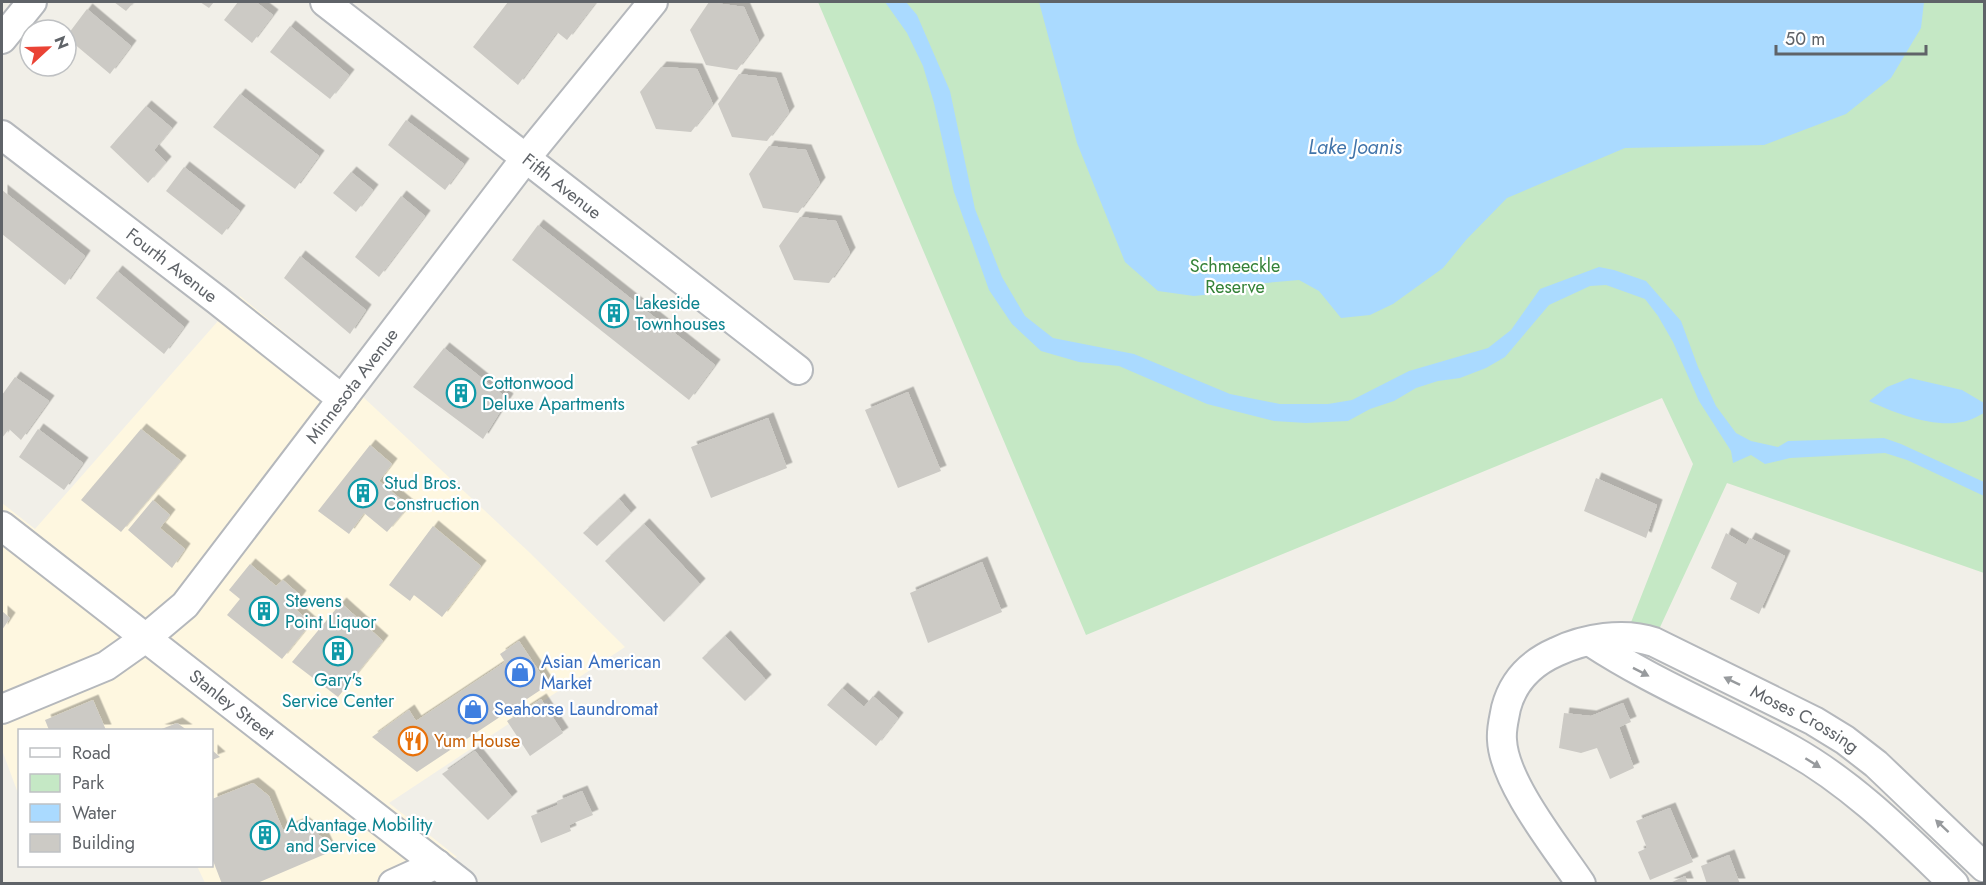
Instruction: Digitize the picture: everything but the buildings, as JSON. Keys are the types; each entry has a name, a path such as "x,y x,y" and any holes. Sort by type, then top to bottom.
{"street":[{"path":"2,39 32,2"},
{"name":"Fifth Avenue","path":"325,2 798,370"},
{"name":"Minnesota Avenue","path":"2,709 106,666 147,638 192,598 525,159 653,2"},
{"name":"Fourth Avenue","path":"2,135 342,399"},
{"name":"Stanley Street","path":"2,526 462,884"},
{"name":"Moses Crossing","path":"1581,884 1514,780 1504,753 1503,722 1513,690 1532,666 1563,648 1620,636 1654,642 1814,722 1845,740 1876,764 1984,867"},
{"name":"Moses Crossing","path":"1591,642 1627,666 1792,750 1824,770 1861,796 1954,884"},
{"path":"393,884 437,864"}],"shaded area":[{"path":"240,296 362,396 529,552 625,647 389,803 457,857 395,883 205,883 197,867 213,867 213,729 18,729 18,793 2,750 2,503 35,529"}],"green space":[{"name":"Schmeeckle Reserve","path":"818,2 1984,2 1984,573 1727,483 1655,638 1628,630 1693,464 1662,398 1086,635"}],"water":[{"path":"885,2 906,2 917,15 950,91 975,209 1002,277 1025,316 1053,338 1134,354 1230,394 1280,404 1328,404 1352,400 1409,371 1488,348 1511,330 1540,289 1599,267 1646,281 1681,321 1716,406 1736,433 1751,441 1778,447 1788,441 1884,438 1984,482 1984,496 1907,460 1885,453 1790,458 1765,464 1751,455 1733,463 1731,451 1699,401 1673,342 1658,316 1645,299 1606,285 1590,286 1549,305 1505,357 1486,368 1460,378 1438,381 1416,388 1394,401 1370,409 1348,421 1306,423 1274,421 1207,404 1119,366 1079,362 1041,351 1012,324 989,290 954,192 934,103 923,66 907,33"},
{"name":"Lake Joanis","path":"1039,2 1924,2 1921,28 1891,78 1846,114 1764,145 1625,148 1507,198 1466,240 1443,268 1393,304 1370,315 1341,318 1319,291 1299,280 1265,283 1233,292 1194,296 1158,291 1125,262 1077,143"},
{"path":"1910,378 1962,390 1984,403 1984,413 1965,421 1939,423 1902,414 1869,401 1887,387"}],"place":[{"name":"Lakeside Townhouses","path":"614,313"},
{"name":"Cottonwood Deluxe Apartments","path":"461,393"},
{"name":"Stud Bros. Construction","path":"363,493"},
{"name":"Stevens Point Liquor","path":"264,611"},
{"name":"Gary's Service Center","path":"338,651"},
{"name":"Asian American Market","path":"520,672"},
{"name":"Seahorse Laundromat","path":"473,709"},
{"name":"Yum House","path":"413,741"},
{"name":"Advantage Mobility and Service","path":"265,835"}]}
